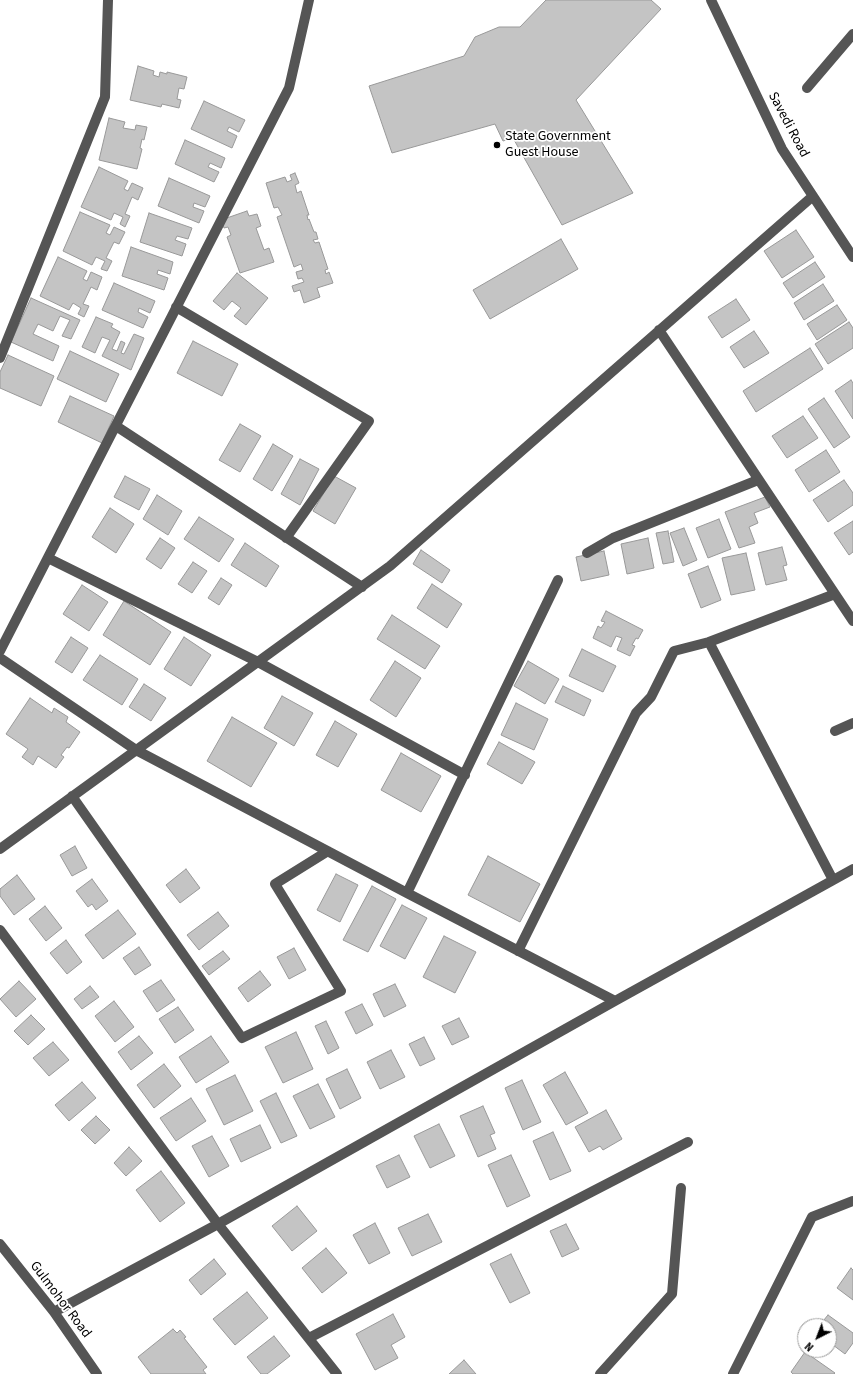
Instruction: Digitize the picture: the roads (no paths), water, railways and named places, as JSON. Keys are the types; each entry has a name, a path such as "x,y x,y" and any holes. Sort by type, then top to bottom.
{"street":[{"path":"0,358 105,97 108,0"},
{"path":"0,651 289,88 308,0"},
{"name":"Savedi Road","path":"711,0 782,149 853,257"},
{"path":"807,88 853,34"},
{"path":"0,849 390,566 813,196"},
{"path":"176,307 369,421 286,538"},
{"path":"659,330 853,621"},
{"path":"116,426 362,587"},
{"path":"587,553 613,538 758,480"},
{"path":"48,558 258,662 465,775"},
{"path":"407,893 558,580"},
{"path":"518,951 636,713 651,697 674,651 709,642 835,594"},
{"path":"709,642 833,880"},
{"path":"0,658 136,750 615,1001"},
{"path":"836,731 853,723"},
{"path":"72,796 242,1038 341,991 275,884 328,850"},
{"path":"54,1312 218,1224 853,869"},
{"path":"0,930 218,1224 337,1374"},
{"path":"309,1338 688,1142"},
{"path":"600,1374 672,1294 681,1188"},
{"path":"732,1374 812,1217 853,1201"},
{"name":"Gulmohor Road","path":"0,1244 54,1312 97,1374"}],"place":[{"name":"State Government Guest House","path":"497,145"}]}
